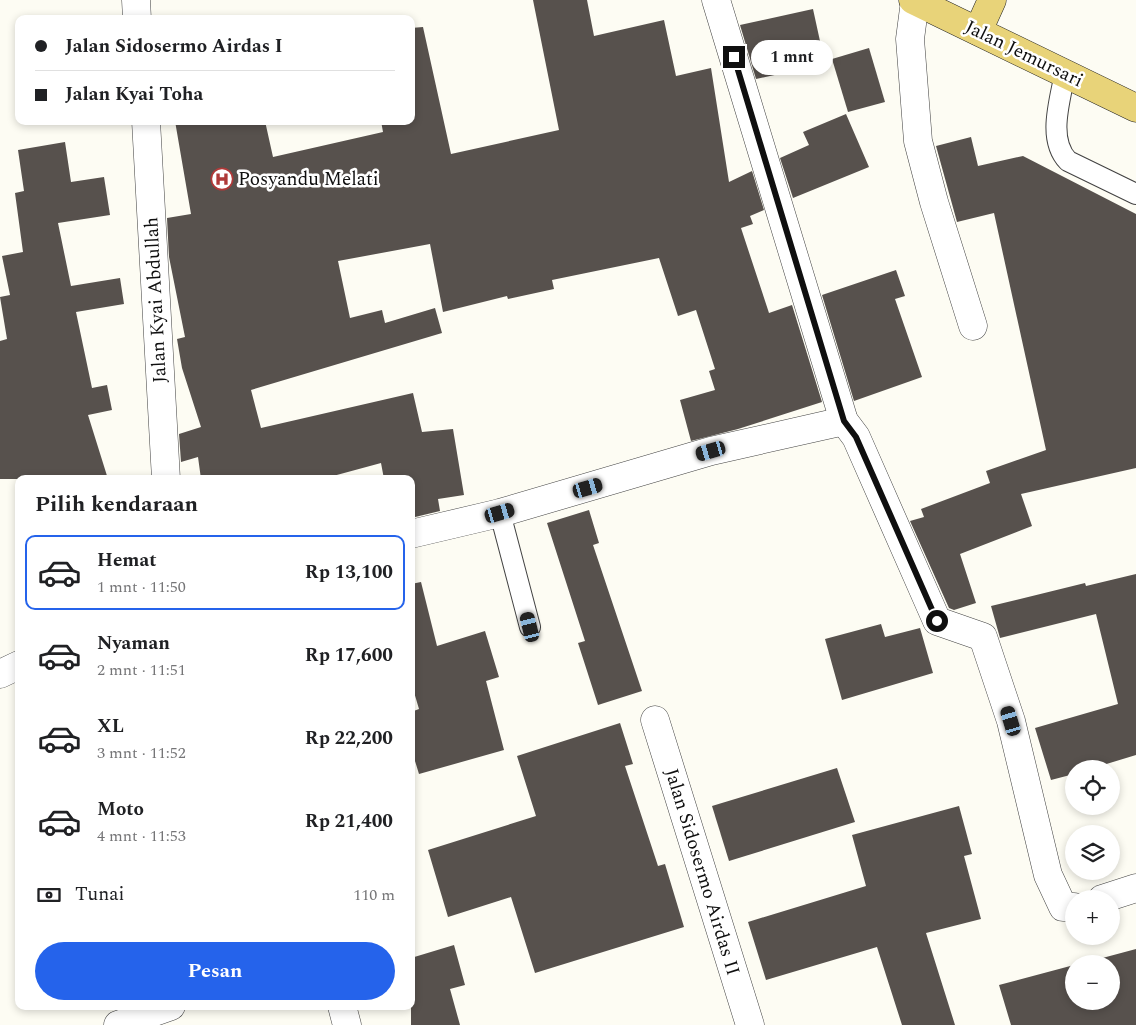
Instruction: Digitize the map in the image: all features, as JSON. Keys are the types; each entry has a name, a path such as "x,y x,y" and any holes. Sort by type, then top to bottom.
{"main road":[{"path":"978,31 992,0"},
{"name":"Jalan Jemursari","path":"914,1 1136,108"}],"street":[{"path":"136,0 137,15"},
{"path":"716,0 844,421 856,437 937,621 983,637 1011,721 1048,875 1062,907 1065,907"},
{"path":"914,1 910,39 918,142 934,202 973,326"},
{"name":"Jalan Kyai Abdullah","path":"146,125 166,475"},
{"path":"415,533 500,513 711,451 844,421"},
{"path":"0,674 15,667"},
{"name":"Jalan Sidosermo Airdas II","path":"655,720 750,1025"},
{"path":"1120,893 1136,888"},
{"path":"118,1025 160,1010"},
{"path":"343,1010 348,1025"}],"lane":[{"path":"1065,73 1057,120 1057,144 1061,154 1068,162 1136,194"},
{"path":"500,513 530,627"}],"building":[{"path":"533,0 587,0 594,36 664,20 676,76 711,68 729,182 752,171 764,210 750,216 753,224 741,228 769,313 792,305 822,402 738,429 691,441 680,400 715,390 709,371 715,369 696,310 678,316 659,258 552,280 554,289 508,299 507,296 443,312 430,244 338,261 350,318 382,310 385,323 435,308 442,333 251,390 261,428 413,393 422,432 453,429 464,495 438,499 440,511 415,517 415,475 383,475 381,463 337,475 200,475 198,457 181,462 179,434 201,427 182,368 177,339 185,337 169,257 167,218 191,214 176,125 266,125 273,157 383,132 382,125 415,125 415,28 423,27 451,154 559,130"},
{"path":"813,9 825,64 756,79 740,25"},
{"path":"869,48 885,102 848,112 832,59"},
{"path":"846,114 869,167 793,198 780,158 809,145 803,132"},
{"path":"971,137 978,166 1023,156 1136,214 1136,468 1021,494 1032,526 960,554 976,603 954,610 949,608 910,521 924,517 921,509 990,483 986,471 1046,450 994,213 957,222 936,146"},
{"path":"65,142 71,182 104,177 110,215 58,223 71,286 120,278 124,304 76,312 92,388 107,385 112,410 88,415 107,475 15,475 15,479 0,479 0,341 7,339 0,297 10,295 2,256 23,252 15,193 24,191 18,150"},
{"path":"896,270 905,296 895,299 922,377 854,401 822,295"},
{"path":"589,510 599,543 593,545 642,691 598,705 578,643 585,641 547,523"},
{"path":"1136,574 1136,755 1120,760 1065,760 1065,776 1051,780 1035,728 1118,704 1096,614 1000,638 991,606 1085,583 1086,586"},
{"path":"421,582 437,646 485,631 499,677 486,681 504,750 419,774 415,761 415,710 419,709 415,696 415,583"},
{"path":"881,624 885,637 920,628 933,673 842,700 825,639"},
{"path":"620,723 633,764 625,766 658,866 665,864 684,927 535,973 511,897 448,917 428,850 536,816 517,756"},
{"path":"837,768 855,822 729,861 712,806"},
{"path":"959,806 972,854 964,856 981,919 926,933 955,1025 902,1025 877,947 766,980 748,922 866,886 852,835"},
{"path":"454,945 465,985 450,989 460,1025 411,1025 411,1010 415,1010 415,957"},
{"path":"1136,949 1136,1025 1011,1025 999,985 1065,967 1065,1010 1120,1010 1120,955 1114,955"}],"place":[{"name":"Posyandu Melati","path":"222,179"}],"route":[{"path":"734,57 844,421 856,437 937,621"}]}
